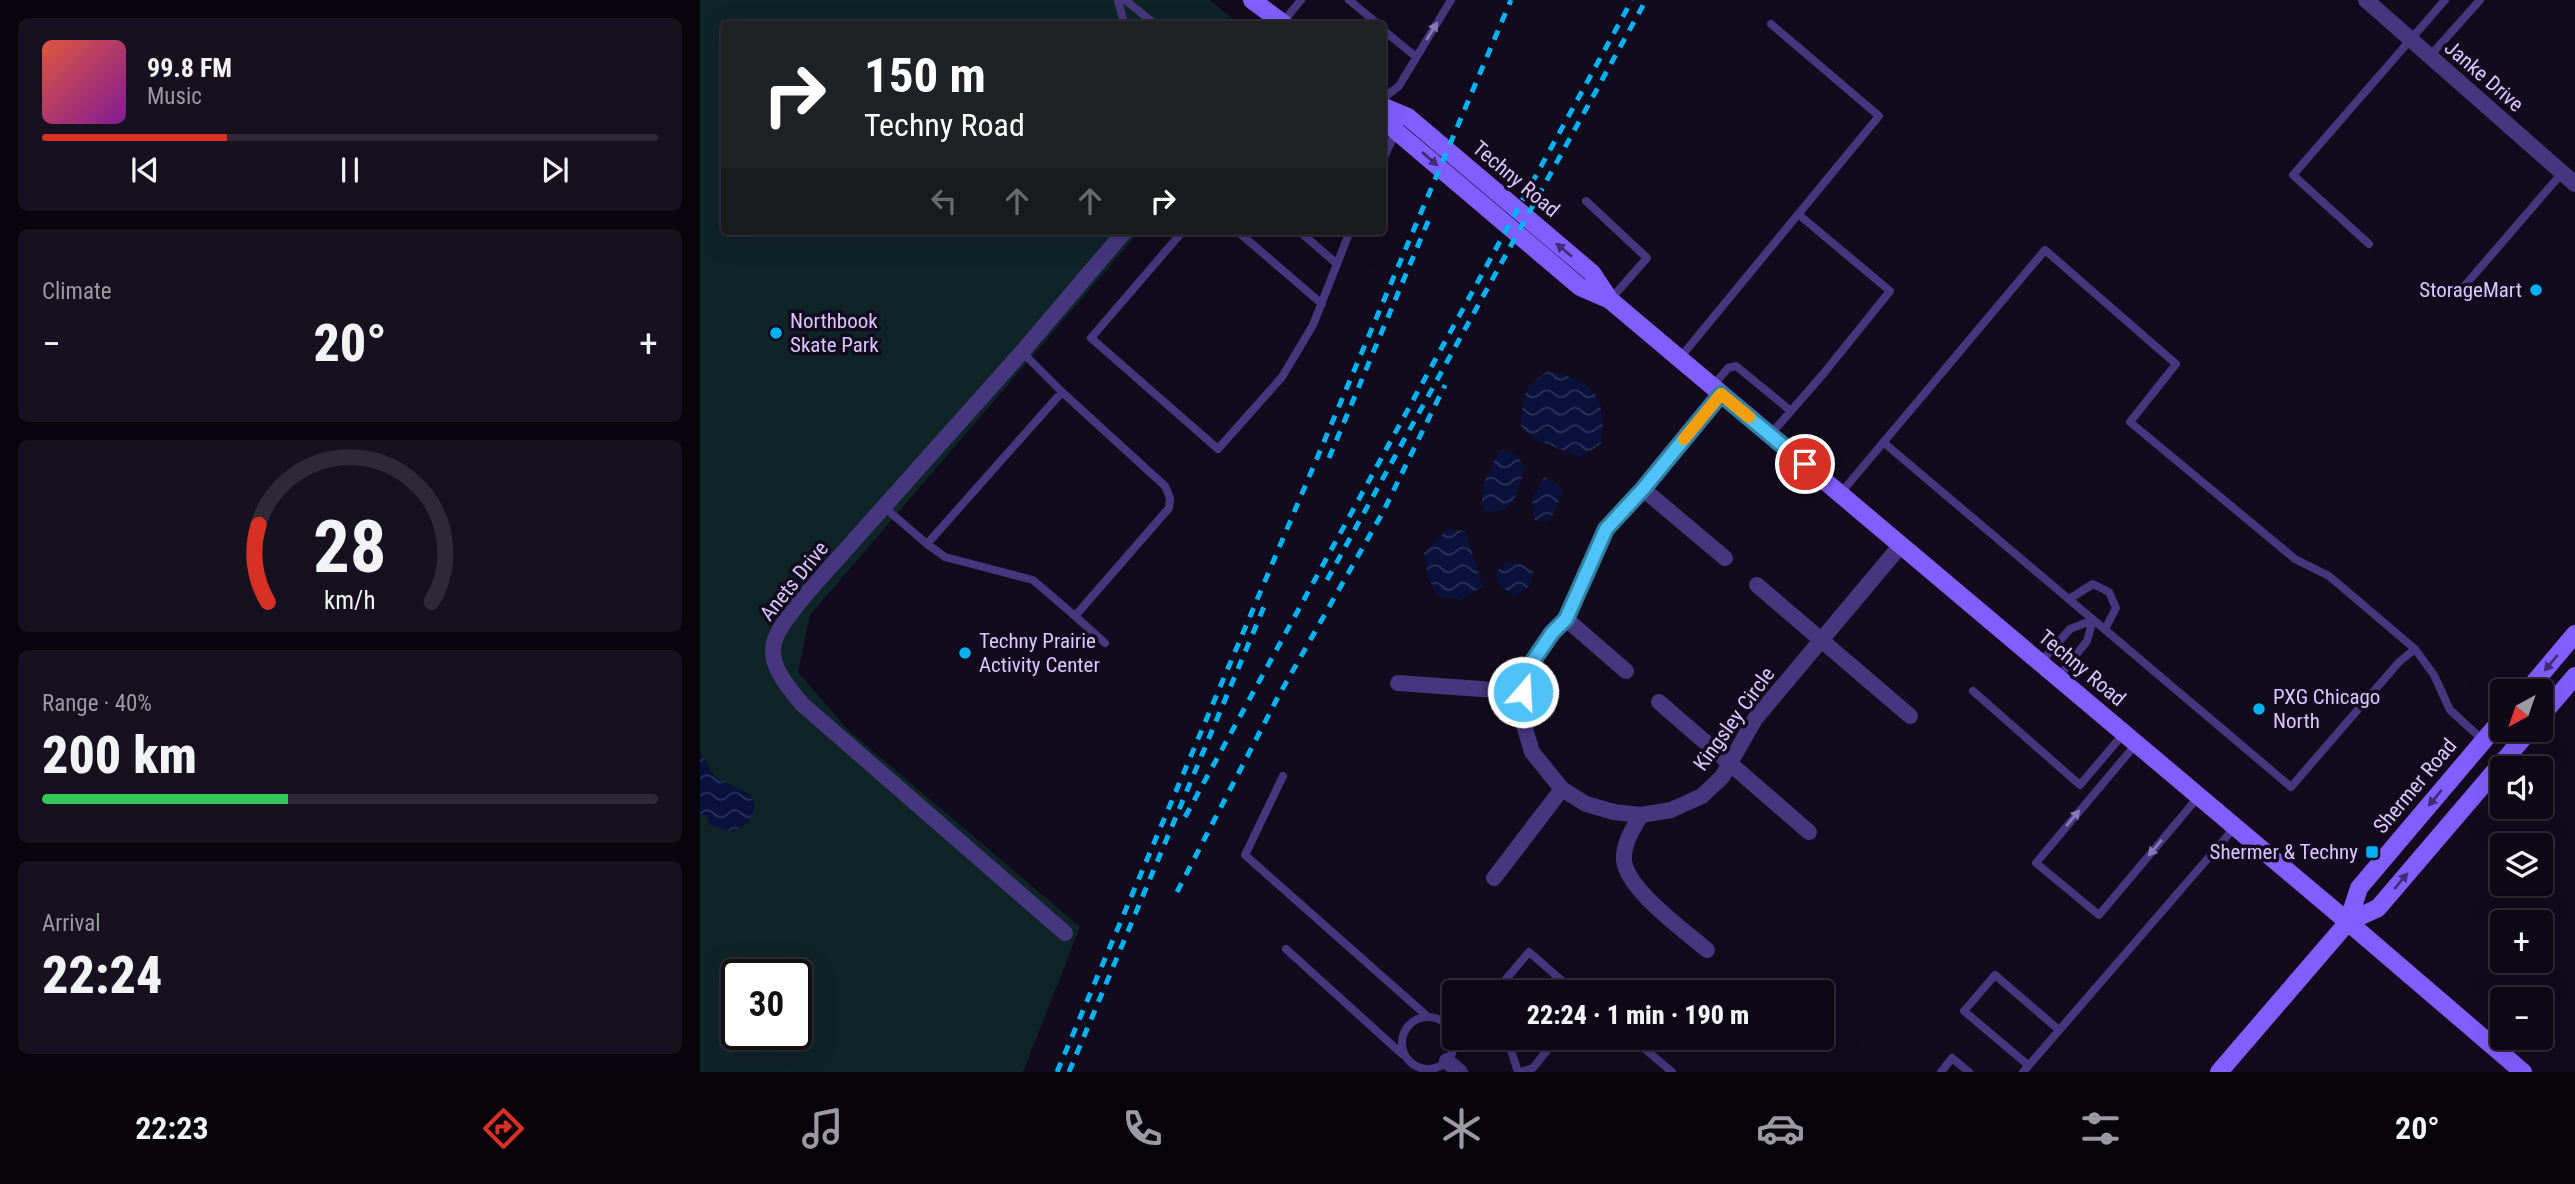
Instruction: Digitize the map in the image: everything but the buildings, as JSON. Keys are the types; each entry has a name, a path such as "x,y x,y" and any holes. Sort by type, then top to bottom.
{"main road":[{"path":"1252,0 1279,21"},
{"name":"Techny Road","path":"1386,109 1408,117 1592,273 1610,300 2523,1072"},
{"name":"Techny Road","path":"1386,115 1396,131 1580,287 1610,300"},
{"path":"2537,679 2575,634"},
{"path":"2553,702 2575,676"},
{"name":"Shermer Road","path":"2219,1072 2348,922 2359,888 2490,734"},
{"name":"Shermer Road","path":"2348,922 2378,908 2519,742"}],"street":[{"name":"Janke Drive","path":"2366,0 2575,184"},
{"name":"Anets Drive","path":"1065,933 803,705 784,683 774,663 771,649 782,623 1022,352 1122,235"},
{"name":"Kingsley Circle","path":"1717,390 1643,489 1606,529 1566,619 1552,633 1533,661 1523,692 1523,722 1531,752 1562,789 1586,804 1614,813 1641,815 1671,810 1702,796 1722,777 1755,719 1901,545"},
{"path":"1643,489 1725,558"},
{"path":"1757,585 1910,716"},
{"path":"1566,619 1626,671"},
{"path":"1398,683 1523,692"},
{"path":"1659,702 1809,832"},
{"path":"1494,878 1562,789"},
{"path":"1641,815 1628,836 1624,861 1634,885 1707,950"},
{"path":"1447,1061 1460,1072"}],"lane":[{"path":"1118,0 1123,21"},
{"path":"1125,0 1151,21"},
{"path":"1285,21 1301,0"},
{"path":"1349,0 1374,21"},
{"path":"1386,96 1399,86 1451,0"},
{"path":"2370,244 2293,175 2445,0"},
{"path":"2430,56 2480,0"},
{"path":"1679,359 1879,116 1771,24"},
{"path":"1386,32 1416,57"},
{"path":"1386,152 1396,131"},
{"path":"2461,290 2562,173"},
{"path":"1586,201 1647,258 1610,300"},
{"path":"1770,435 1890,291 1798,214"},
{"path":"1180,235 1091,338 1218,449 1282,377 1314,325 1348,235"},
{"path":"1242,235 1322,304"},
{"path":"1304,235 1337,264"},
{"path":"1840,494 2045,250 2176,364 2130,422 2295,559 2329,576 2415,649 2434,676 2449,710 2484,741"},
{"path":"1022,352 1165,486 1170,498 1168,508 1075,616"},
{"path":"1717,390 1728,368 1735,366 1791,411"},
{"path":"927,544 1062,392"},
{"path":"1883,442 2291,787 2399,662 2415,649"},
{"path":"884,507 945,556 1033,580 1105,643"},
{"path":"2069,599 2093,584 2109,592 2116,608 2105,629"},
{"path":"2040,663 2070,629 2093,620"},
{"path":"2058,678 2087,641 2093,620"},
{"path":"1973,691 2080,785 2130,738"},
{"path":"2130,738 2036,863 2099,915 2199,796"},
{"path":"1283,776 1245,855 1427,1016 1444,1022 1450,1028 1454,1045 1447,1061 1433,1069 1424,1069 1410,1062 1286,948"},
{"path":"2059,1030 1995,975 1964,1011 2026,1069 2235,827"},
{"path":"1505,980 1529,952 1561,980"},
{"path":"1405,1056 1401,1038 1405,1030 1410,1023 1427,1016"},
{"path":"1511,1050 1520,1072 1532,1068 1547,1050"},
{"path":"1646,1050 1672,1072"},
{"path":"1941,1072 1952,1058 1969,1072"}],"green space":[{"path":"700,0 1210,0 1235,21 721,21 721,235 1137,235 810,615 798,672 847,729 1080,927 1023,1072 700,1072"}],"water":[{"path":"1548,371 1587,386 1599,403 1602,414 1601,444 1580,457 1537,440 1521,427 1525,394 1533,382"},
{"path":"1500,450 1515,455 1525,468 1514,500 1503,509 1484,511 1483,487"},
{"path":"1545,477 1564,489 1553,515 1547,522 1535,520 1532,508 1535,492"},
{"path":"1448,529 1465,531 1483,586 1461,600 1437,596 1428,577 1424,553"},
{"path":"1507,562 1521,564 1533,570 1531,585 1514,597 1500,585 1495,573"},
{"path":"700,751 715,777 751,795 755,807 749,822 732,832 710,825 707,815 700,815"}],"railway":[{"path":"1057,1072 1511,0"},
{"path":"1185,817 1632,0"},
{"path":"1327,580 1646,0"},
{"path":"1329,458 1429,219"},
{"path":"1177,892 1279,695 1383,512 1445,385"},
{"path":"1069,1072 1266,602"}],"slow traffic":[{"path":"1684,439 1721,394 1749,417"}],"place":[{"name":"StorageMart","path":"2536,290"},
{"name":"Northbook Skate Park","path":"776,333"},
{"name":"Techny Prairie Activity Center","path":"965,653"},
{"name":"PXG Chicago North","path":"2259,709"},
{"name":"Shermer & Techny","path":"2372,852"}],"route":[{"path":"1523,692 1533,661 1552,633 1566,619 1606,529 1643,489 1721,394 1805,464"}]}
